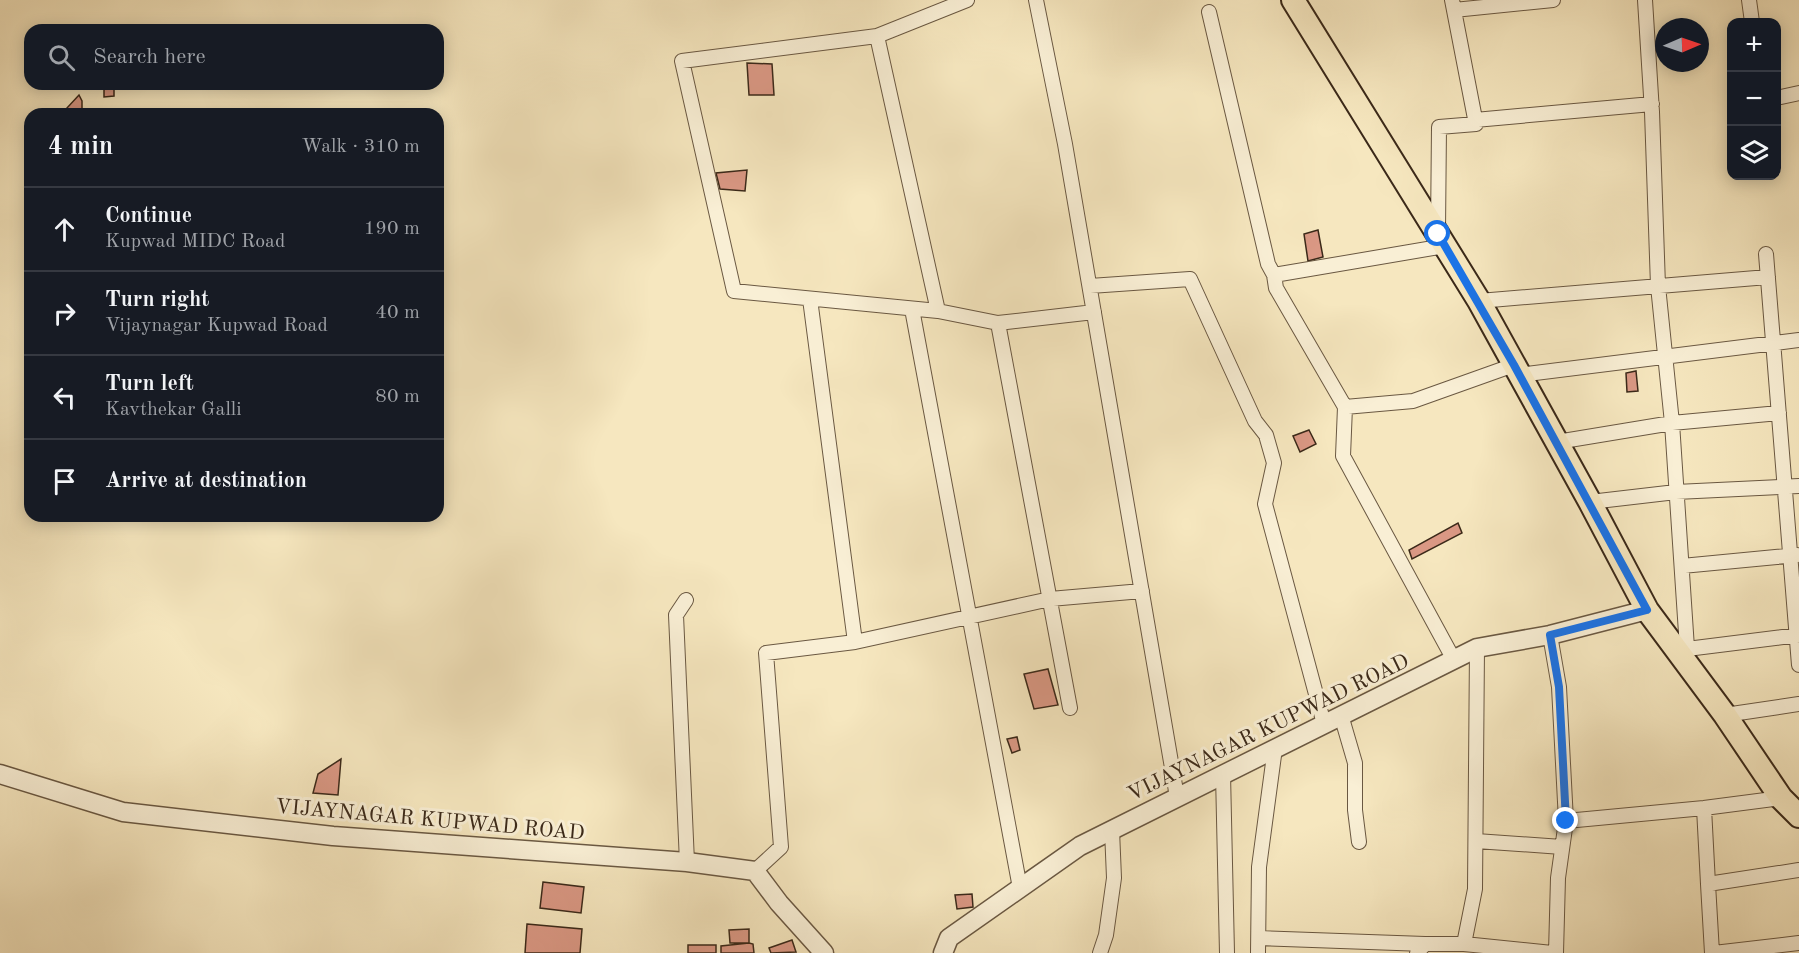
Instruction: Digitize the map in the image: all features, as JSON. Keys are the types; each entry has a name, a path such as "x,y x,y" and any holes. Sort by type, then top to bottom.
{"main road":[{"path":"1293,0 1479,301 1647,610 1682,649 1781,798 1799,816"}],"street":[{"path":"967,0 877,36 682,61 734,291 938,311 998,323 1094,312"},
{"path":"1036,0 1065,144 1177,797"},
{"path":"1274,275 1442,240 1439,127 1476,124 1453,5 1553,0"},
{"path":"1645,0 1652,104 1658,286 1672,423 1682,566 1682,649 1798,635"},
{"path":"1749,0 1751,18"},
{"path":"1209,12 1268,264 1274,275 1276,288 1345,407 1343,456 1454,660"},
{"path":"877,36 938,311"},
{"path":"1781,97 1799,93"},
{"path":"1475,120 1652,104"},
{"path":"1766,254 1779,413 1792,486 1799,665"},
{"path":"1479,301 1768,277"},
{"path":"1090,286 1190,279 1255,421 1266,435 1274,463 1265,504 1333,719 1355,763 1355,810 1359,842"},
{"path":"810,299 855,642"},
{"path":"912,309 1020,888"},
{"path":"998,323 1070,708"},
{"path":"1345,407 1413,401 1517,370 1799,340"},
{"path":"1557,442 1672,423 1779,413"},
{"path":"1590,502 1676,492 1792,486"},
{"path":"1682,566 1795,555"},
{"path":"824,953 779,903 755,871 781,847 766,652 855,642 1050,599 1142,591"},
{"path":"686,600 676,615 687,862"},
{"name":"VIJAYNAGAR KUPWAD ROAD","path":"943,953 949,938 1080,846 1477,648 1550,635 1647,610"},
{"path":"1259,938 1421,949 1464,944 1554,953 1558,878 1566,821 1559,687 1550,635"},
{"path":"1464,944 1475,889 1477,648"},
{"path":"1725,715 1799,704"},
{"path":"1258,953 1259,867 1275,748"},
{"name":"VIJAYNAGAR KUPWAD ROAD","path":"0,774 123,812 333,836 687,862 755,871"},
{"path":"1223,774 1227,953"},
{"path":"1566,821 1781,798"},
{"path":"1704,808 1713,953 1799,943"},
{"path":"1100,953 1106,935 1114,878 1112,830"},
{"path":"1476,842 1562,847"},
{"path":"1708,884 1799,870"}],"building":[{"path":"747,63 772,64 774,95 749,95"},
{"path":"104,90 114,90 114,96 104,97"},
{"path":"79,95 82,108 67,108"},
{"path":"747,170 745,191 720,189 716,173"},
{"path":"1318,230 1323,257 1308,261 1304,234"},
{"path":"1636,371 1638,391 1627,392 1626,373"},
{"path":"1309,430 1316,444 1300,452 1293,436"},
{"path":"1458,523 1462,533 1412,559 1409,550"},
{"path":"1048,669 1058,705 1034,709 1024,674"},
{"path":"1017,737 1020,750 1012,753 1007,739"},
{"path":"341,759 338,795 313,793 318,774"},
{"path":"543,882 584,887 581,913 540,908"},
{"path":"972,894 973,907 957,909 955,895"},
{"path":"527,924 582,929 580,953 525,953"},
{"path":"749,929 749,943 730,943 729,930"},
{"path":"792,940 796,952 771,953 769,948"},
{"path":"753,944 754,953 721,953 721,946"},
{"path":"688,945 716,945 716,953 688,953"}],"route":[{"path":"1438,234 1479,301 1647,610 1550,635 1559,687 1566,821"}]}
